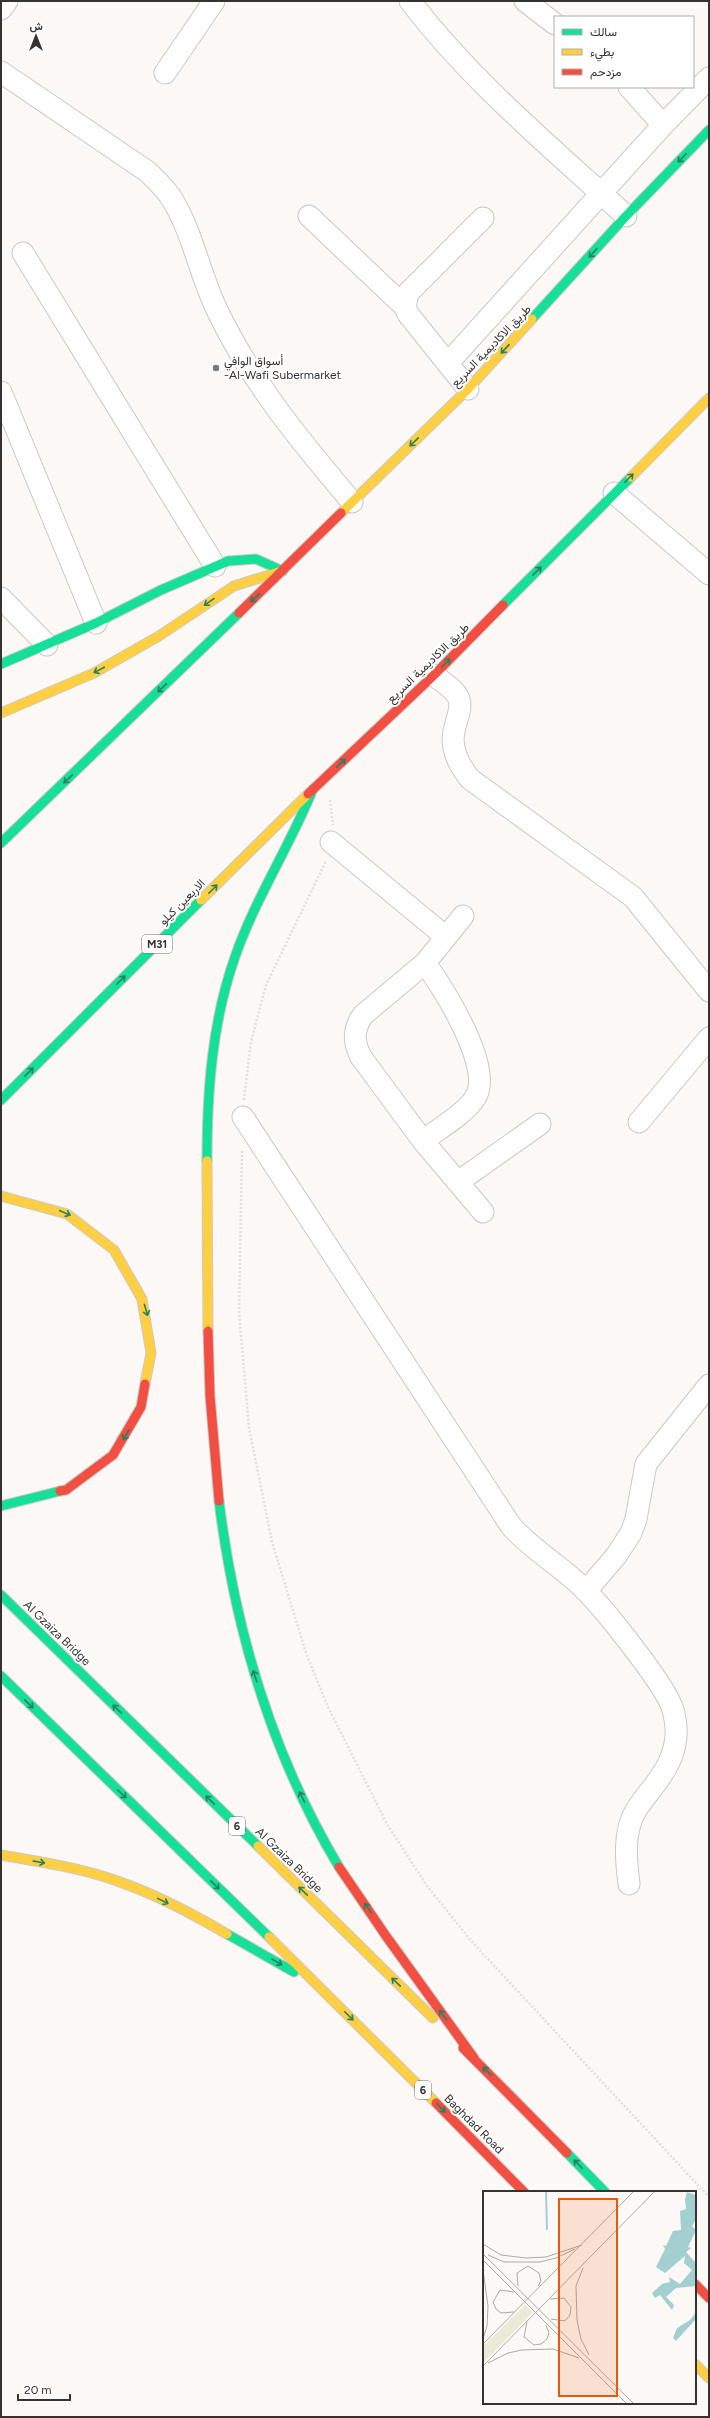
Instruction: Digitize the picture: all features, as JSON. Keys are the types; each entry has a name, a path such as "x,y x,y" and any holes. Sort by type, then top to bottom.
{"main road":[{"name":"طريق الاكاديمية السريع","path":"283,571 468,389 626,216 709,130"},
{"name":"طريق الاكاديمية السريع","path":"313,789 434,675 709,398"},
{"path":"1,664 47,646 161,590 215,566 241,558 256,559 283,571"},
{"path":"1,713 42,697 100,670 159,636 234,586 283,571"},
{"path":"1,843 283,571"},
{"path":"313,789 295,832 237,948 229,975 215,1036 208,1103 206,1323 215,1485 223,1544 236,1609 268,1716 289,1771 330,1850 353,1888 474,2058"},
{"name":"الاربعين كيلو","path":"1,1100 313,789"},
{"path":"1,1196 18,1198 60,1210 80,1220 106,1241 124,1262 136,1284 151,1330 151,1357 148,1382 142,1401 126,1434 109,1460 90,1477 68,1491 25,1505 1,1506"},
{"name":"Al Gzaiza Bridge","path":"1,1595 474,2058"},
{"name":"6","path":"1,1676 322,1988"},
{"path":"1,1855 105,1877 136,1888 229,1935 322,1988"},
{"name":"Baghdad Road","path":"322,1988 523,2191"},
{"name":"6","path":"474,2058 604,2191"},
{"path":"696,2285 709,2298"},
{"path":"696,2365 709,2378"}],"street":[{"path":"1,9 7,1"},
{"path":"165,73 214,1"},
{"path":"410,1 438,38 489,91 626,216"},
{"path":"525,1 554,23"},
{"path":"1,72 148,172 161,185 180,214 205,282 230,334 281,417 352,502"},
{"path":"448,363 663,125 709,78"},
{"path":"630,88 663,125"},
{"path":"309,216 405,307 408,314 468,389"},
{"path":"405,307 408,293 483,218"},
{"path":"23,253 215,566"},
{"path":"1,392 96,623"},
{"path":"614,493 709,574"},
{"path":"1,598 47,646"},
{"path":"434,675 453,691 459,700 460,712 454,728 454,750 457,760 470,779 633,897 709,991"},
{"path":"332,842 446,937"},
{"path":"463,916 425,963 363,1015 358,1021 354,1036 358,1050 362,1057 423,1141 483,1212"},
{"path":"423,1141 468,1107 476,1098 479,1088 479,1075 472,1046 448,995 425,963"},
{"path":"639,1122 709,1038"},
{"path":"243,1117 511,1526 524,1540 586,1591 664,1690 673,1709 677,1730 674,1751 666,1770 636,1812 628,1835 626,1860 629,1884"},
{"path":"458,1182 540,1124"},
{"path":"586,1591 616,1556 631,1533 636,1520 646,1464 709,1385"}],"path":[{"path":"243,1117 251,1042 266,986 324,868 332,842 332,816 323,780"},
{"path":"242,1148 239,1312 249,1428 272,1542 306,1653 328,1707 387,1824 427,1886 473,1943 709,2197"}],"traffic: fast":[{"path":"532,319 626,216 709,130"},
{"path":"503,605 631,477"},
{"path":"1,664 96,623 161,590 228,561 256,559 283,571"},
{"path":"1,843 239,613"},
{"path":"207,1161 208,1109 212,1058 227,982 243,935 252,914 294,831 313,789"},
{"path":"1,1100 201,900"},
{"path":"1,1506 60,1491"},
{"path":"219,1501 235,1597 246,1644 260,1691 294,1781 315,1824 339,1867"},
{"path":"1,1595 258,1846"},
{"path":"1,1676 269,1937"},
{"path":"227,1934 294,1972"},
{"path":"567,2153 604,2191"}],"traffic: slow":[{"path":"341,513 468,389 532,319"},
{"path":"631,477 709,398"},
{"path":"1,713 94,673 159,636 234,586 282,571"},
{"path":"201,900 308,794"},
{"path":"207,1161 208,1331"},
{"path":"1,1196 67,1214 114,1250 142,1299 151,1353 145,1384"},
{"path":"258,1846 433,2018"},
{"path":"1,1855 76,1869 106,1877 175,1905 227,1934"},
{"path":"269,1937 436,2103"},
{"path":"696,2365 709,2378"}],"traffic: jam":[{"path":"239,613 341,513"},
{"path":"308,794 434,675 503,605"},
{"path":"208,1331 210,1396 219,1501"},
{"path":"60,1491 66,1490 113,1455 141,1407 145,1384"},
{"path":"339,1867 386,1936 474,2058"},
{"path":"463,2048 567,2153"},
{"path":"436,2103 523,2191"},
{"path":"696,2285 709,2298"}],"place":[{"name":"أسواق الوافي -Al-Wafi Subermarket","path":"216,368"}]}
